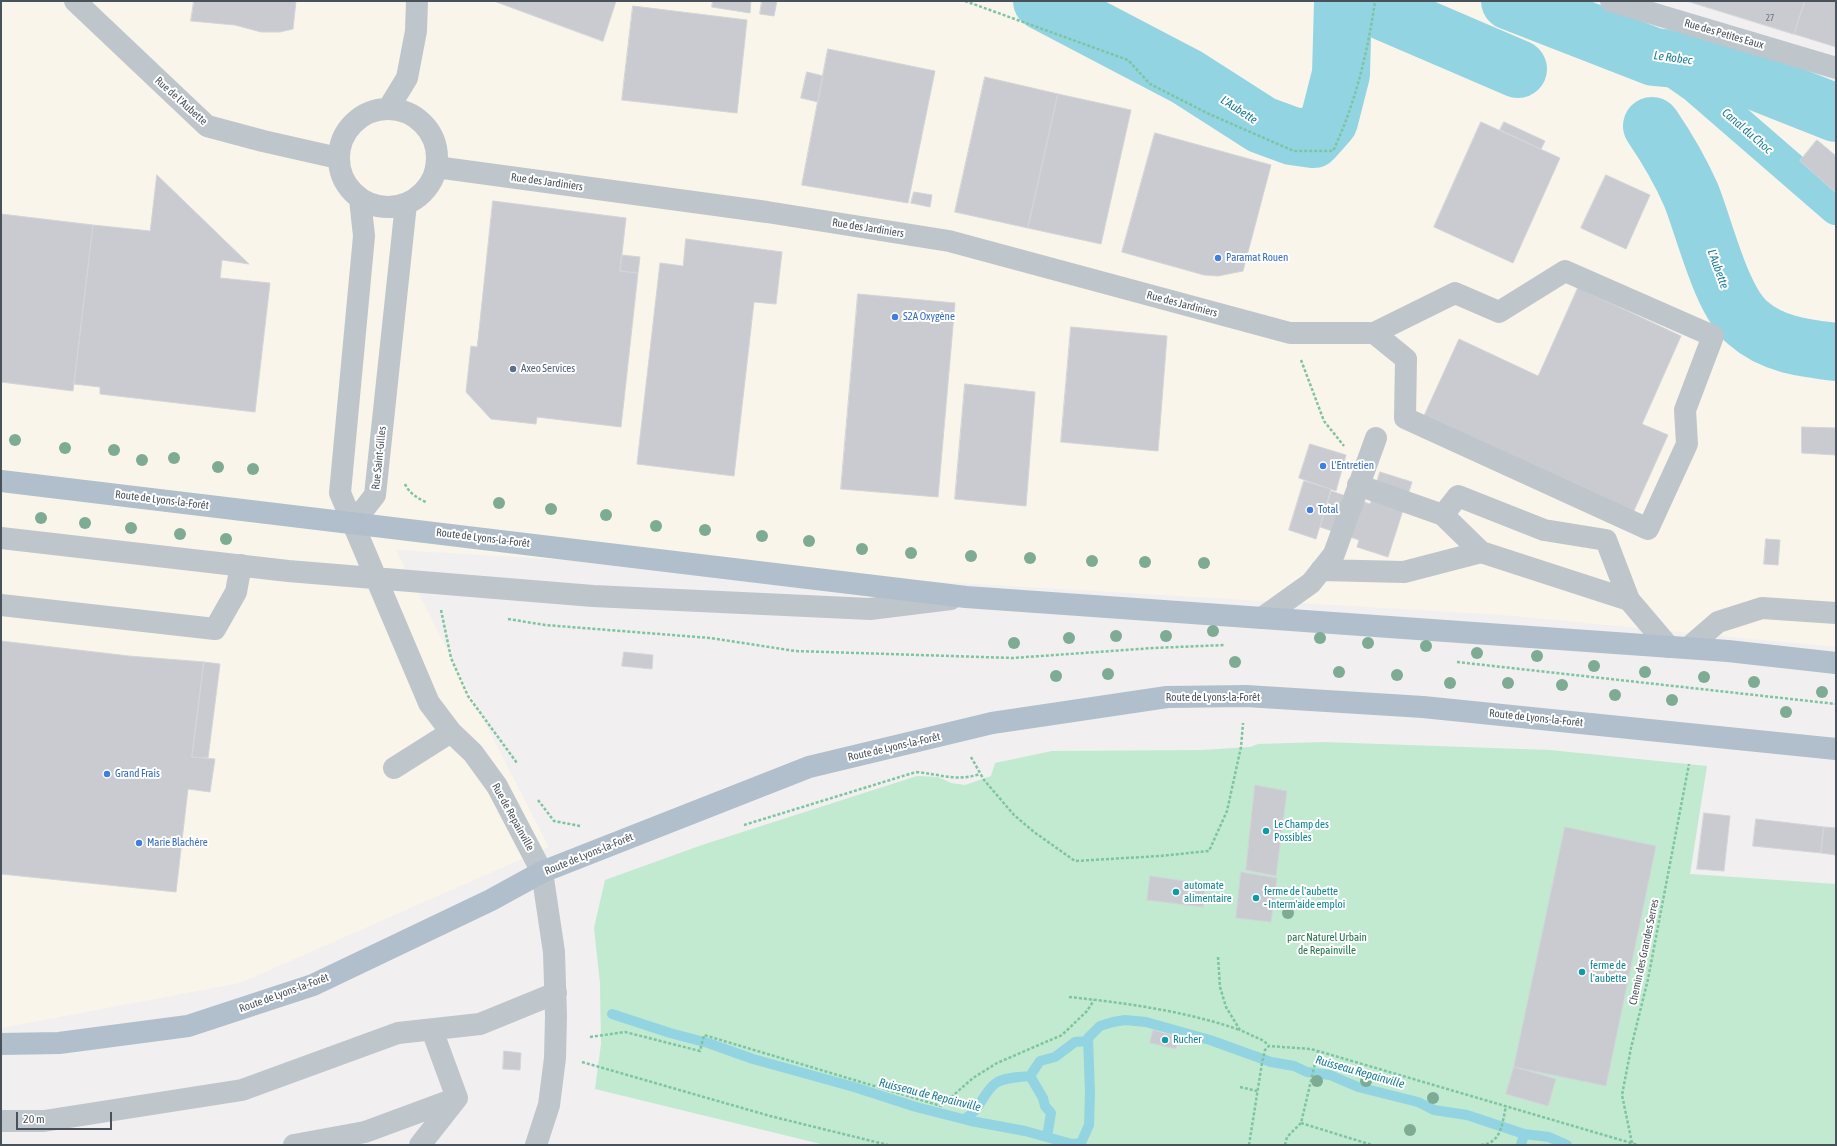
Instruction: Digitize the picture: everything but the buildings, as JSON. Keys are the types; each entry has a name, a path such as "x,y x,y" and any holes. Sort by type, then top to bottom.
{"main road":[{"name":"Route de Lyons-la-Forêt","path":"1,481 354,522 966,597 1678,647 1836,663"},
{"name":"Route de Lyons-la-Forêt","path":"1,1044 59,1043 188,1026 313,985 491,900 542,872 809,767 992,723 1167,697 1246,696 1423,707 1836,749"}],"street":[{"name":"Rue de l'Aubette","path":"75,1 207,126 263,141 338,158"},
{"path":"388,109 407,78 416,31 417,1"},
{"name":"Rue des Petites Eaux","path":"1611,1 1836,68"},
{"path":"388,109 406,112 419,120 429,131 436,148 436,167 429,186 422,193 406,204 387,208 369,204 360,199 350,190 342,177 338,158 342,140 353,124 369,112 388,109"},
{"name":"Rue des Jardiniers","path":"436,167 767,212 949,241 1290,334 1374,334"},
{"path":"354,522 340,493 364,236 360,199"},
{"name":"Rue Saint-Gilles","path":"354,522 375,495 406,204"},
{"path":"1565,271 1713,336 1685,410 1687,444 1648,529 1406,418 1406,359 1374,334 1455,293 1499,312 1565,271"},
{"path":"1262,618 1311,583 1334,554 1376,438"},
{"path":"1358,485 1443,515 1481,552 1629,600"},
{"path":"1443,515 1458,496 1544,530 1606,540 1629,600 1678,647 1718,622 1762,608 1836,614"},
{"name":"Rue de Repainville","path":"354,522 375,578 429,703 451,732 473,753 497,786 542,872 554,952 556,993 555,1058 549,1105 536,1145"},
{"name":"Route de Lyons-la-Forêt","path":"1,538 241,565 593,596 870,609 966,597"},
{"path":"1321,570 1404,572 1481,552"},
{"path":"1,605 215,629 236,592 241,565"},
{"path":"394,768 451,732"},
{"path":"1,1121 44,1121 242,1090 398,1033 480,1024 556,993"},
{"path":"432,1030 457,1098"},
{"path":"294,1145 366,1132 457,1098"},
{"path":"420,1145 457,1098"}],"path":[{"path":"965,1 1128,60 1150,84 1209,114 1294,151 1333,151 1345,126 1370,34 1375,1"},
{"path":"1290,334 1324,421 1348,452 1366,463"},
{"path":"448,610 440,608 451,658 468,696 514,757 521,770"},
{"path":"500,618 545,625 710,638 795,651 1013,658 1154,648 1228,645"},
{"path":"1456,662 1836,704"},
{"path":"957,732 980,774 1014,815 1034,832 1075,861 1160,856 1209,850 1227,810 1241,747 1246,696"},
{"name":"Chemin des Grandes Serres","path":"1632,1143 1622,1095 1631,1048 1648,979 1689,764"},
{"path":"736,827 916,772 938,774 956,779 969,778 980,774"},
{"path":"536,795 543,808 554,821 591,829 599,849"},
{"path":"1218,957 1220,987 1226,1007 1240,1030"},
{"path":"1069,997 1208,1019 1240,1030 1264,1041 1269,1046 1318,1051 1638,1145"},
{"path":"590,1037 625,1032 700,1051 704,1035 941,1106 973,1078 997,1063 1062,1035 1087,1011 1094,1000"},
{"path":"1249,1145 1262,1063 1265,1050 1269,1046"},
{"path":"1285,1145 1287,1137 1301,1123 1318,1051"},
{"path":"555,1058 589,1063 598,1067 741,1108 888,1145"},
{"path":"1240,1087 1257,1091"},
{"path":"1481,1145 1489,1144 1497,1138 1506,1106"},
{"path":"1301,1123 1372,1145"}],"shaded area":[{"path":"1,1 1479,1 1836,109 1836,647 1502,615 396,550 549,847 240,983 1,1028"}],"green space":[{"name":"parc Naturel Urbain de Repainville","path":"1323,742 1550,750 1707,766 1690,874 1836,884 1836,1145 825,1145 595,1089 601,1044 600,983 594,928 605,880 702,845 917,776 938,777 951,783 965,785 991,776 995,763 1052,751 1201,750 1250,747 1258,744"}],"waterway":[{"name":"L'Aubette","path":"1042,1 1187,77 1262,125 1292,136 1313,139 1329,121 1341,74 1343,2 1359,4"},
{"name":"L'Aubette","path":"1336,1 1343,2"},
{"name":"Le Robec","path":"1510,1 1654,57 1707,62 1836,113"},
{"name":"L'Aubette","path":"1383,11 1518,69"},
{"name":"Canal du Choc","path":"1654,57 1694,85 1836,208"},
{"name":"L'Aubette","path":"1652,126 1673,159 1687,186 1722,282 1738,312 1748,323 1779,341 1801,347 1836,352"},
{"name":"Ruisseau de Repainville","path":"612,1014 670,1033 708,1043 753,1059 854,1087 916,1107 971,1121 1025,1131 1072,1144 1081,1143 1089,1125 1090,1092 1088,1038 1100,1026 1125,1020 1146,1022 1210,1040 1271,1062 1294,1066 1307,1072 1330,1075 1358,1087 1418,1102 1434,1110 1467,1115 1524,1134 1549,1137 1567,1145"},
{"path":"965,1119 971,1115 988,1091 996,1083 1008,1078 1030,1076 1040,1061 1055,1057 1075,1042 1088,1041"},
{"path":"1030,1076 1043,1098 1045,1106 1051,1113 1047,1137"},
{"path":"1521,1145 1524,1134"}],"place":[{"name":"Paramat Rouen","path":"1218,258"},
{"name":"S2A Oxygène","path":"895,317"},
{"name":"Axeo Services","path":"513,369"},
{"name":"L'Entretien","path":"1323,466"},
{"name":"Total","path":"1310,510"},
{"name":"Grand Frais","path":"107,774"},
{"name":"Le Champ des Possibles","path":"1266,831"},
{"name":"Marie Blachère","path":"139,843"},
{"name":"automate alimentaire","path":"1176,892"},
{"name":"ferme de l'aubette - Interm'aide emploi","path":"1256,898"},
{"name":"ferme de l'aubette","path":"1582,972"},
{"name":"Rucher","path":"1165,1040"}],"water label":[{"name":"Ruisseau Repainville","path":"1360,1072"}]}
